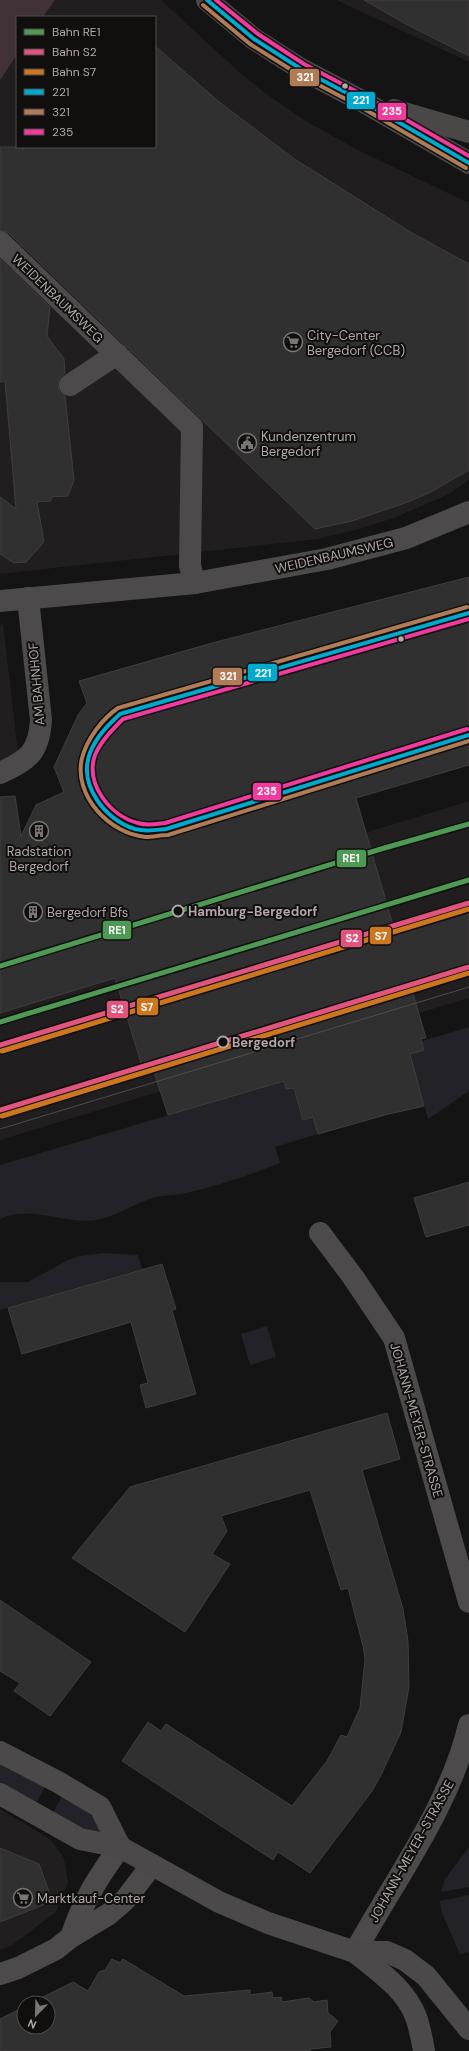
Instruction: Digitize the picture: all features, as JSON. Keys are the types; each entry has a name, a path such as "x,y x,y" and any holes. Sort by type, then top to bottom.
{"main road":[{"path":"207,0 254,39 301,69 362,101 469,163"},
{"path":"362,101 469,132"}],"street":[{"name":"WEIDENBAUMSWEG","path":"0,242 117,354 196,423 190,566 195,583"},
{"name":"WEIDENBAUMSWEG","path":"70,385 117,354"},
{"name":"WEIDENBAUMSWEG","path":"0,601 195,583 327,559 406,538 469,512"},
{"name":"AM BAHNHOF","path":"0,773 20,764 30,757 39,738 41,720 28,598"},
{"name":"JOHANN-MEYER-STRASSE","path":"320,1233 353,1277 394,1338 469,1602"},
{"name":"JOHANN-MEYER-STRASSE","path":"355,1952 436,1811 459,1762 469,1725"},
{"path":"0,1752 58,1782 100,1808 120,1847"},
{"path":"0,1794 80,1839 120,1847 218,1902 268,1923 355,1952 387,1952 405,1960 426,1976 469,2030"},
{"path":"71,1937 78,1917 93,1885 120,1847"},
{"path":"0,1974 47,1954 71,1937 94,1924 120,1905 152,1865"},
{"path":"355,1952 392,1982 403,1994 417,2019 424,2051"}],"shaded area":[{"path":"0,0 55,0 44,16 16,16 16,56 0,80"},
{"name":"City-Center Bergedorf (CCB)","path":"55,0 161,0 238,71 265,93 304,120 358,150 469,203 469,480 447,495 394,518 356,530 317,539 0,574 0,80 16,56 16,148 156,148 156,16 44,16"},
{"path":"336,0 469,0 469,62"},
{"path":"3,624 18,752 0,760 0,625"},
{"path":"469,801 469,998 0,1140 0,945"},
{"path":"469,1027 469,1091 428,1119 417,1080 378,1091 371,1065 424,1049 422,1041"},
{"path":"284,1081 286,1089 294,1087 303,1120 313,1117 318,1134 275,1147 280,1163 246,1176 210,1187 183,1194 156,1197 112,1216 96,1220 72,1220 36,1214 12,1215 0,1219 0,1165"},
{"path":"104,1253 138,1255 142,1269 0,1310 0,1282 28,1282 68,1260 80,1256"},
{"path":"267,1326 276,1357 250,1365 241,1334"},
{"path":"0,1764 45,1787 36,1804 0,1783"},
{"path":"62,1796 84,1809 94,1818 106,1840 53,1813"},
{"path":"0,1809 50,1839 64,1858 68,1883 56,1912 11,1946 0,1950"},
{"path":"469,1847 469,1887 441,1892 445,1879"},
{"path":"469,1895 469,1952 460,1954 442,1913 440,1901"}],"building":[{"path":"364,0 469,0 469,56 406,24"},
{"name":"City-Center Bergedorf (CCB)","path":"156,47 218,101 293,158 412,233 469,264 469,470 431,492 408,502 352,521 315,529 9,233 0,230 0,147 156,148"},
{"path":"0,259 50,307 47,336 64,359 65,373 59,379 58,386 60,392 65,396 74,480 68,496 51,497 51,501 37,502 44,542 26,562 14,563 0,554 0,497 16,509 5,381 0,382"},
{"path":"469,577 469,765 356,798 395,932 469,911 469,965 410,983 426,1038 421,1039 424,1050 410,1054 424,1106 385,1115 318,1134 313,1117 303,1120 294,1088 286,1089 284,1081 168,1115 150,1060 141,1063 115,978 0,1013 0,797 15,796 21,836 36,805 64,792 54,767 78,715 87,703 79,681 212,643"},
{"path":"469,1182 469,1225 426,1237 414,1198"},
{"path":"162,1264 176,1309 172,1310 196,1394 146,1408 140,1385 148,1383 131,1322 22,1354 8,1308"},
{"path":"387,1413 400,1459 362,1470 403,1609 408,1641 409,1687 401,1732 381,1775 372,1791 310,1873 278,1852 273,1860 122,1761 148,1722 161,1731 166,1724 292,1806 327,1761 341,1735 347,1737 360,1708 365,1659 348,1588 341,1590 310,1490 221,1516 227,1531 212,1554 230,1564 185,1632 72,1558 130,1487"},
{"path":"0,1600 91,1662 50,1716 14,1691 20,1683 0,1671"},
{"name":"Marktkauf-Center","path":"0,1848 39,1864 49,1891 43,1905 0,1922"},
{"path":"112,1959 120,1963 123,1959 184,1996 250,1990 250,1995 272,1992 273,1998 281,1997 282,2002 309,1998 314,2002 327,2000 328,2013 338,2021 330,2032 331,2047 310,2049 310,2051 0,2051 0,2019 16,2011 16,2035 56,2035 56,1995 47,1995 73,1982 88,1991 99,1972 105,1970"}],"tram line":[{"path":"0,1129 469,987"},
{"path":"0,1107 27,1101"}],"rail line":[{"name":"RE1","path":"0,966 381,849 469,824"},
{"name":"RE1","path":"0,1022 469,880"},
{"name":"S2","path":"0,1045 469,903"},
{"name":"S7","path":"2,1051 469,909"},
{"name":"S2","path":"0,1110 469,967"},
{"name":"S7","path":"2,1116 469,973"}],"transit line":[{"name":"221","path":"207,0 254,39 301,69 362,101 469,163"},
{"name":"235","path":"216,0 258,34 304,64 365,96 469,156"},
{"name":"321","path":"203,5 250,44 298,74 359,106 466,168"},
{"name":"321","path":"467,607 118,708 106,718 91,737 84,751 81,772 83,786 97,811 120,829 133,834 149,837 168,835 469,741"},
{"name":"221","path":"469,613 120,714 111,722 93,747 87,765 88,777 91,789 97,800 114,818 139,830 166,829 469,735"},
{"name":"235","path":"467,729 165,823 141,824 118,814 102,797 94,777 93,766 97,750 107,736 123,719 469,619"}],"place":[{"name":"City-Center Bergedorf (CCB)","path":"293,342"},
{"name":"Kundenzentrum Bergedorf","path":"247,443"},
{"name":"Radstation Bergedorf","path":"39,831"},
{"name":"Hamburg-Bergedorf","path":"178,911"},
{"name":"Bergedorf Bfs","path":"33,912"},
{"name":"Bergedorf","path":"223,1042"},
{"name":"Marktkauf-Center","path":"23,1898"}]}
